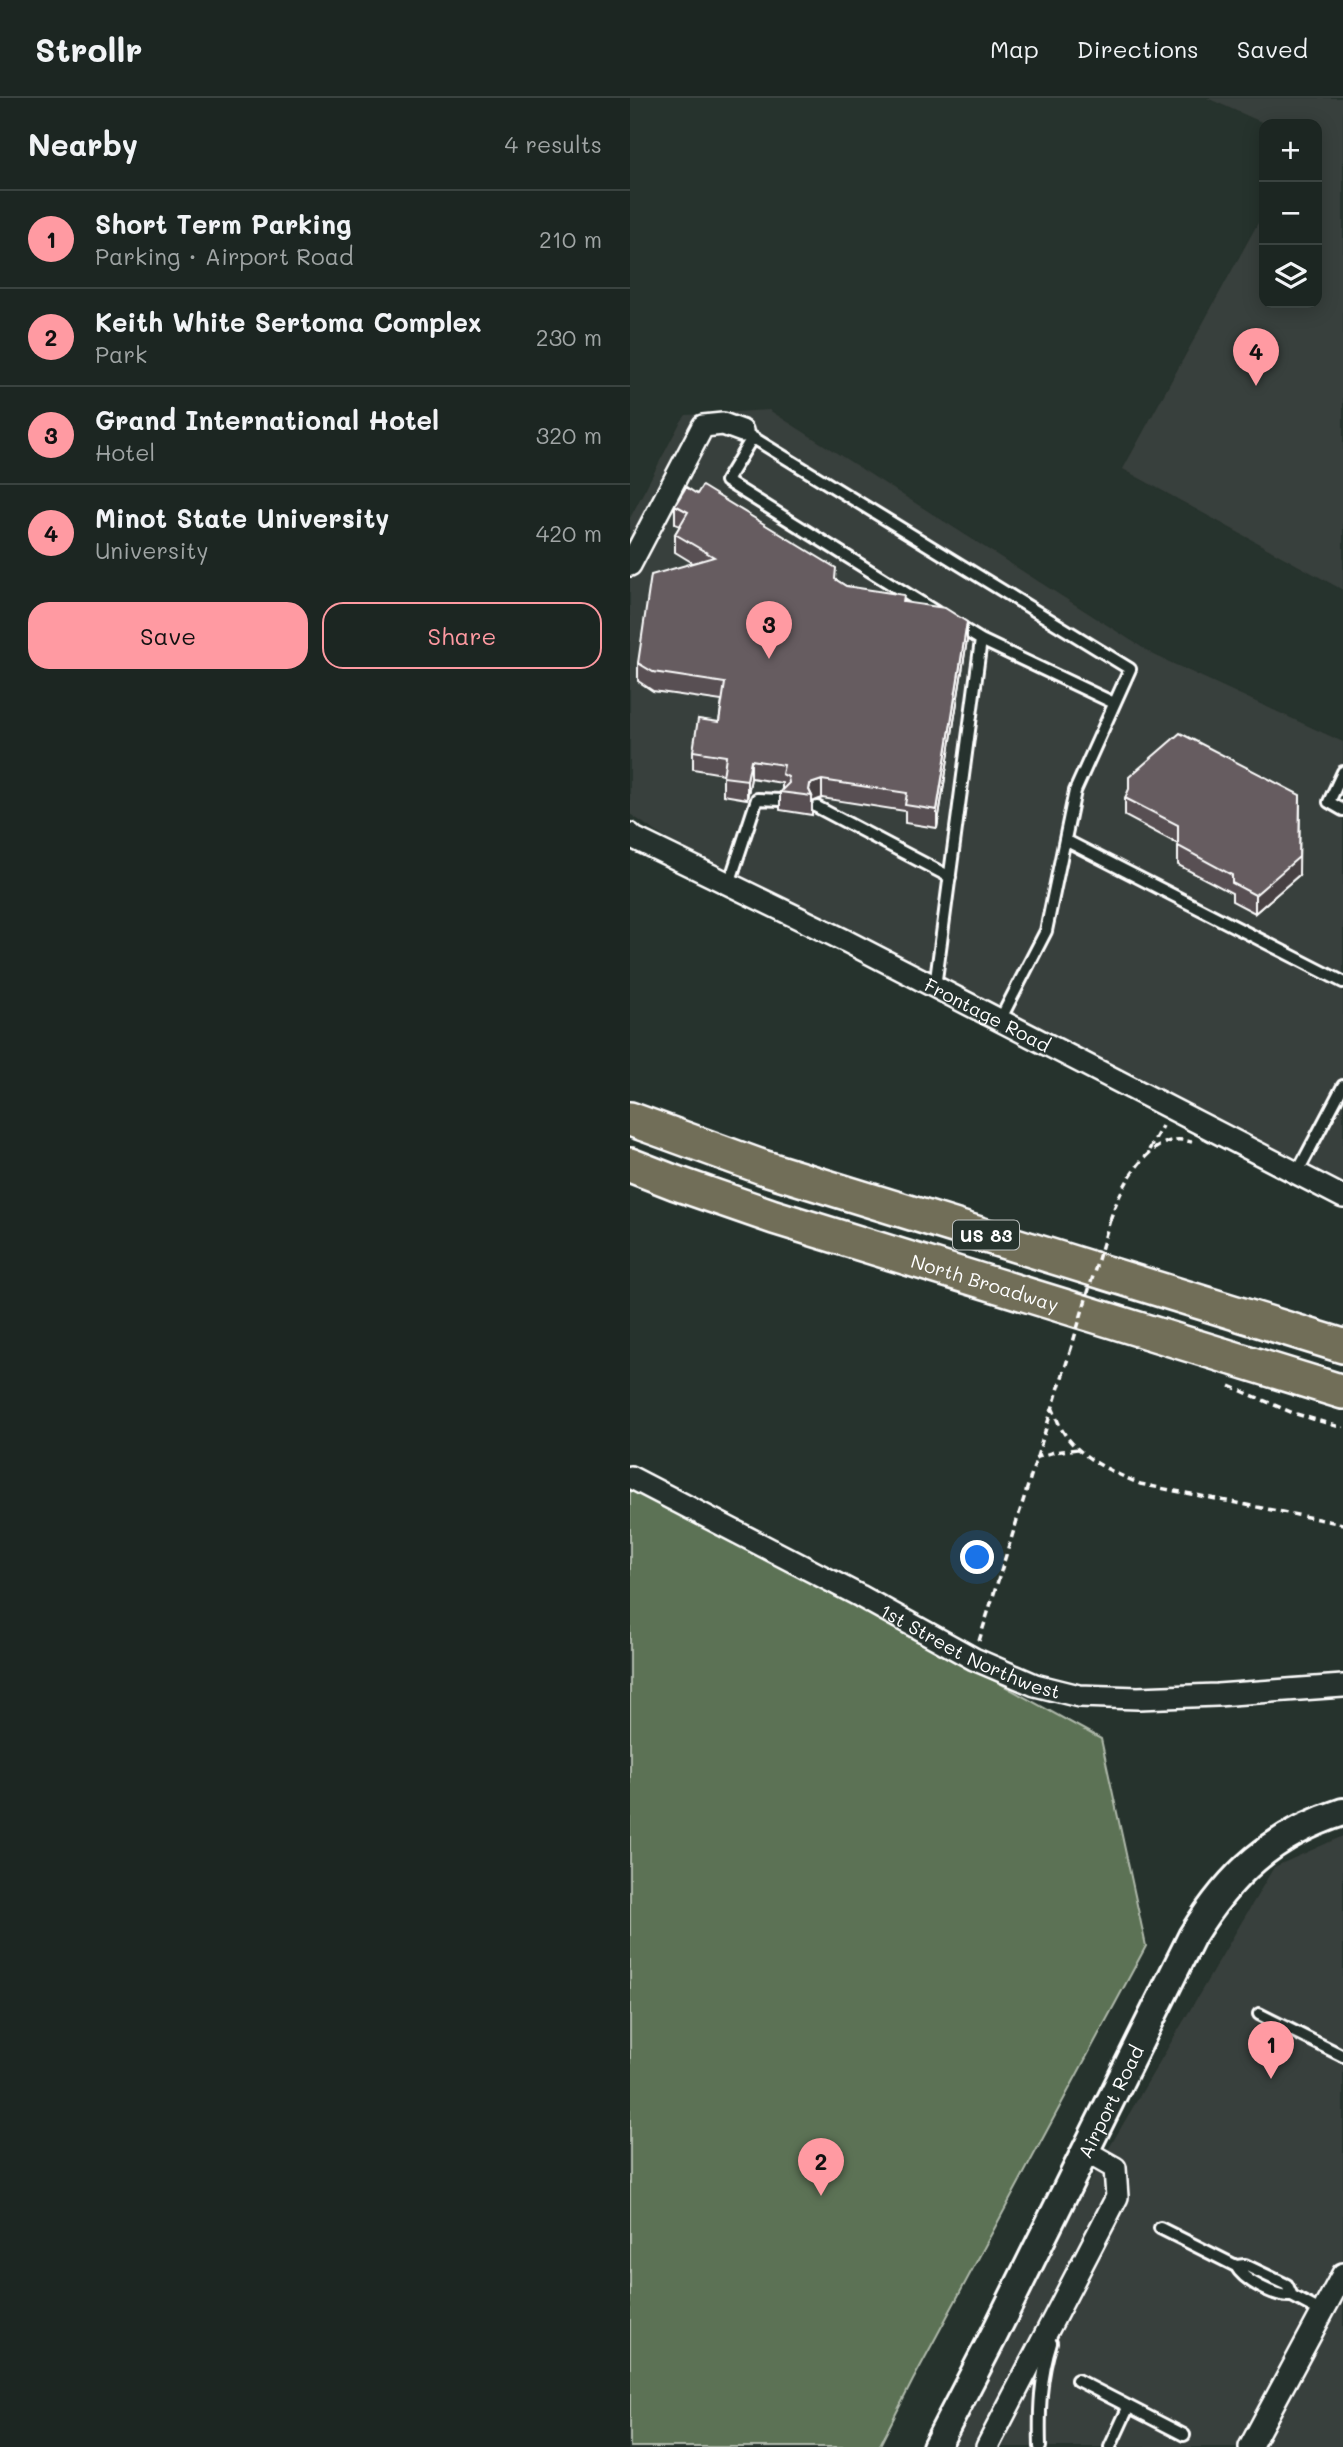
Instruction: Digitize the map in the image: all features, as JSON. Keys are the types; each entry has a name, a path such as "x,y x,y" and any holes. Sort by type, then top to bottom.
{"main road":[{"name":"US 83","path":"630,1119 762,1167 1343,1346"},
{"name":"North Broadway","path":"630,1165 785,1220 1343,1392"}],"street":[{"path":"630,565 703,426 723,425 747,435"},
{"name":"Frontage Road","path":"630,834 1000,1020 1343,1198"},
{"name":"1st Street Northwest","path":"630,1477 860,1596 974,1659 1035,1685 1079,1696 1138,1698 1343,1686"},
{"name":"Airport Road","path":"936,2447 1192,1936 1209,1908 1257,1856 1289,1834 1343,1812"},
{"path":"987,2447 1117,2197 1115,2168 1085,2151"},
{"path":"1250,2447 1324,2314 1343,2274"}],"lane":[{"path":"1000,1020 1046,931 1075,791 1130,669 747,435 726,481 981,640 1114,703"},
{"path":"935,987 981,640"},
{"path":"1343,772 1329,802 1343,810"},
{"path":"729,884 757,799 781,800"},
{"path":"817,807 950,877"},
{"path":"1065,840 1343,982"},
{"path":"1297,1173 1343,1086"},
{"path":"1259,2014 1343,2056"},
{"path":"1160,2228 1236,2266 1240,2274 1281,2296 1292,2296 1324,2314"},
{"path":"1040,2447 1039,2415 1044,2365 1070,2285"},
{"path":"1077,2380 1184,2435"},
{"path":"1110,2447 1128,2408"}],"path":[{"path":"974,1659 1116,1199 1148,1151 1171,1109"},
{"path":"1148,1151 1176,1139 1198,1143"},
{"path":"1052,1408 1065,1434 1078,1449 1110,1471 1140,1484 1343,1524"},
{"path":"1035,1458 1078,1449"}],"shaded area":[{"path":"1207,98 1343,98 1343,590 1123,469 1259,221 1259,308 1322,308 1322,119 1259,121"},
{"path":"769,410 1154,655 1343,742 1343,770 1328,802 1343,811 1343,1186 665,838 630,814 630,518 686,415"},
{"path":"1343,1836 1343,2447 951,2447 1075,2206 1274,1867"}],"green space":[{"path":"630,1481 1101,1739 1146,1946 879,2447 630,2447"}],"building":[{"path":"702,486 836,568 835,579 846,586 904,595 903,602 945,608 967,622 937,810 905,805 907,793 822,780 810,784 812,796 780,792 789,783 788,777 782,774 784,765 751,760 747,780 723,777 726,756 693,751 698,719 719,722 725,683 653,672 638,663 651,575 714,557 675,534 688,512 675,505 686,487 697,494"},
{"path":"1180,733 1300,795 1299,857 1255,895 1232,883 1232,875 1178,846 1178,825 1125,798 1129,789 1129,777"}],"place":[{"name":"Minot State University","path":"1256,386"},
{"name":"Grand International Hotel","path":"769,659"},
{"name":"Short Term Parking","path":"1271,2079"},
{"name":"Keith White Sertoma Complex","path":"821,2196"}]}
